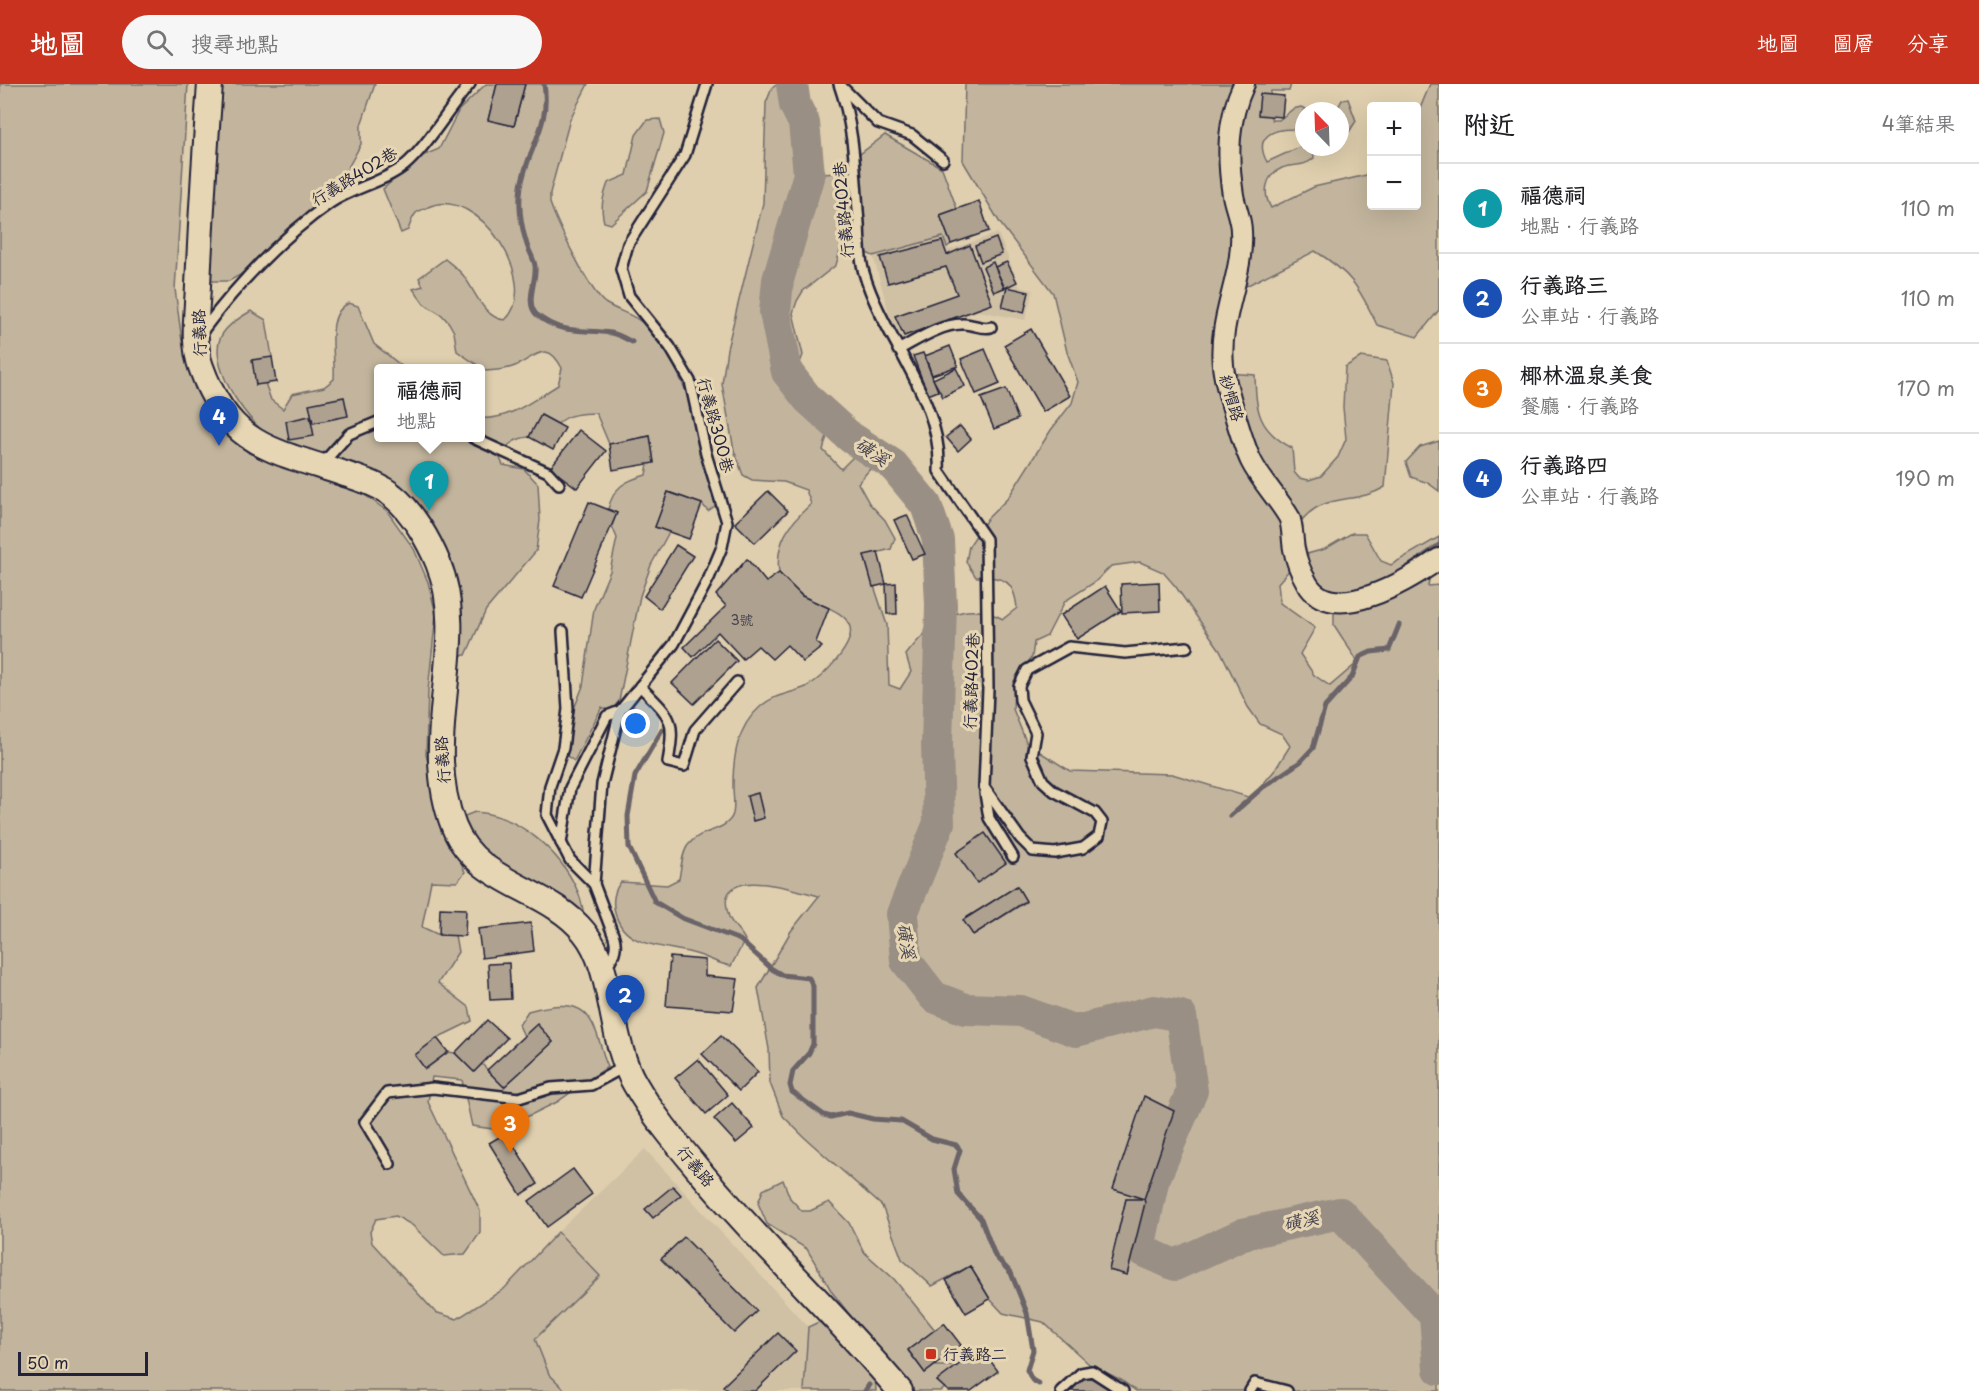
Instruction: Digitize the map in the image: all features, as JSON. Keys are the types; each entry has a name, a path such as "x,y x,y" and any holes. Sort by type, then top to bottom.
{"street":[{"name":"行義路","path":"210,84 201,213 196,339 200,364 215,398 230,420 248,438 266,449 376,485 396,497 418,527 438,564 448,598 448,633 439,740 441,781 455,829 472,857 508,883 538,896 566,914 579,927 599,957 614,1029 634,1083 676,1142 736,1215 900,1391"},
{"name":"紗帽路","path":"1244,84 1237,98 1228,144 1233,196 1241,231 1234,292 1222,326 1223,366 1251,460 1290,520 1294,551 1307,584 1320,597 1338,602 1365,598 1413,578 1439,559"}],"lane":[{"name":"行義路402巷","path":"196,339 227,297 321,210 342,196 403,166 470,84"},
{"name":"行義路300巷","path":"603,974 616,945 594,884 602,784 620,711 674,644 722,547 727,522 706,454 690,381 670,347 629,296 621,269 628,244 685,155 707,84"},
{"name":"行義路402巷","path":"839,84 852,132 863,271 878,309 911,372 933,424 940,459 939,471 986,539 988,689 984,788 989,818 1013,857"},
{"path":"839,84 878,123 912,135 943,160"},
{"path":"898,350 946,327 961,324 991,327"},
{"path":"320,466 350,434 374,424"},
{"path":"481,442 548,472 559,484"},
{"path":"561,845 547,815 550,786 563,748 568,709 563,631"},
{"path":"984,788 1020,838 1033,851 1055,853 1083,848 1099,836 1102,822 1095,813 1054,791 1043,781 1032,756 1036,733 1020,700 1019,686 1027,670 1069,647 1125,653 1187,647"},
{"path":"640,686 671,720 674,732 668,762 684,766 695,730 737,682"},
{"name":"行義路300巷","path":"594,884 570,860 561,845 564,812 570,788 607,716 620,711"},
{"path":"390,1164 365,1122 387,1093 433,1088 519,1098 551,1088 591,1084 626,1065"},
{"path":"1061,1391 1081,1373 1092,1371 1123,1391"},
{"path":"1250,1391 1255,1383 1287,1391"}],"shaded area":[{"path":"0,84 188,84 175,289 182,341 195,389 212,416 249,453 355,488 387,511 414,549 428,582 436,614 428,691 426,755 444,823 465,872 457,882 431,881 422,927 439,935 455,935 458,952 438,983 469,1007 472,1021 437,1038 415,1056 426,1069 448,1052 455,1053 474,1072 482,1064 504,1087 553,1042 537,1025 524,1036 519,1025 528,1011 564,1006 576,1008 585,1013 597,1034 607,1067 557,1102 500,1130 472,1126 462,1080 432,1077 428,1102 480,1211 480,1233 465,1254 444,1256 412,1225 396,1216 376,1219 370,1232 372,1243 435,1312 457,1319 504,1289 558,1232 600,1276 535,1339 549,1374 566,1391 0,1391"},
{"path":"221,84 375,84 361,125 361,144 338,186 240,275 229,281 208,281"},
{"path":"486,84 497,84 488,120 514,126 525,84 588,84 570,119 550,193 550,203 559,226 591,286 605,303 644,324 663,347 675,367 693,411 719,503 708,511 702,504 668,492 655,527 669,532 651,565 640,596 619,701 610,712 602,707 574,761 564,754 570,719 583,686 594,609 610,571 617,538 612,526 617,513 608,509 613,495 621,486 646,475 648,464 654,463 650,436 609,444 596,413 571,416 558,424 541,415 529,437 515,441 505,449 499,456 503,465 524,469 538,484 540,520 536,551 486,610 466,655 457,656 455,611 451,588 376,476 371,470 361,465 297,451 275,441 250,418 239,403 229,387 218,356 221,337 236,320 251,311 266,320 272,357 256,385 265,383 271,400 283,409 292,394 324,387 334,379 333,336 336,316 341,308 349,303 358,306 374,344 399,364 374,364 374,442 485,442 485,418 511,413 558,385 562,368 557,359 546,352 541,352 512,367 486,371 485,364 476,364 457,351 454,332 449,323 442,315 424,304 413,289 423,286 419,278 445,259 463,275 485,309 497,318 505,320 515,304 516,284 511,263 500,242 485,223 467,210 448,204 428,207 417,212 408,230 401,233 383,189 420,157 439,149 459,110"},
{"path":"778,84 789,84 816,144 820,171 824,174 835,173 885,135 942,168 957,209 940,215 951,244 947,247 943,237 873,256 852,246 840,251 836,265 803,291 793,313 803,355 797,371 821,403 830,426 823,450 841,469 864,446 875,448 881,456 858,483 869,503 885,520 895,538 891,549 864,556 887,625 889,685 900,689 911,672 906,655 926,632 948,616 974,611 1003,619 1017,608 1013,591 1005,581 993,577 976,577 966,562 969,546 987,519 1008,498 1051,430 1072,403 1078,382 1067,352 1053,293 1000,223 963,161 965,84 1236,84 1235,231 1228,373 1255,375 1256,399 1261,418 1272,434 1292,448 1294,472 1299,478 1309,480 1321,476 1338,457 1346,439 1343,407 1345,367 1361,357 1387,361 1394,383 1385,487 1373,493 1318,507 1298,525 1299,538 1307,554 1325,549 1352,533 1365,533 1381,561 1391,565 1439,537 1439,553 1381,585 1348,595 1333,595 1320,591 1292,567 1278,583 1280,603 1315,628 1300,654 1314,675 1330,686 1358,662 1334,625 1334,610 1430,574 1428,586 1439,585 1439,1391 1136,1391 1121,1380 1089,1364 1043,1322 1003,1313 990,1299 970,1266 932,1286 902,1259 882,1206 783,1116 770,1083 769,1049 758,988 791,931 819,896 758,883 743,884 732,889 726,900 729,917 745,940 731,966 697,954 635,939 619,924 614,900 615,892 621,882 667,885 679,879 683,856 689,844 730,820 734,811 735,754 741,733 752,715 771,699 806,687 820,677 836,661 850,635 850,627 842,616 802,595 779,573 779,552 785,534 811,504 806,490 784,482 752,480 743,475 734,450 722,384 727,349 763,203 766,103 772,88","holes":["1140,562 1163,572 1176,587 1220,650 1248,707 1260,724 1282,734 1290,746 1275,770 1251,798 1172,774 1070,771 1027,744 1013,709 1014,689 1016,677 1032,657 1034,642 1047,636 1065,601 1095,582 1111,566","1017,886 1026,902 973,935 964,919","1126,1199 1143,1199 1145,1203 1127,1275 1109,1270"]},
{"path":"1253,84 1291,84 1289,91 1271,91 1267,110 1272,120 1279,120 1295,108 1295,130 1271,133 1263,144 1263,152 1267,162 1295,149 1295,156 1314,156 1310,161 1276,171 1268,180 1266,191 1271,208 1314,187 1367,175 1367,210 1421,210 1421,106 1430,84 1439,84 1439,310 1417,337 1377,325 1353,282 1337,266 1315,251 1244,287 1234,171 1236,127 1243,102"},
{"path":"1348,99 1356,121 1349,132 1349,102 1341,102"},
{"path":"660,119 664,133 647,191 611,224 604,222 603,202 608,183 627,175 636,135 647,120"},
{"path":"998,233 1020,287 1033,290 1025,320 978,311 903,342 890,317 873,256 943,237 949,250"},
{"path":"1439,441 1439,491 1428,483 1411,477 1406,462 1420,447"},
{"path":"475,812 507,820 537,838 550,850 561,863 578,892 585,920 466,842 462,817"},
{"path":"645,1149 808,1327 804,1391 566,1391 549,1374 535,1339 600,1276 558,1232"},
{"path":"783,1180 790,1198 802,1211 810,1211 829,1202 849,1223 864,1252 894,1279 935,1330 908,1351 925,1373 935,1366 957,1366 937,1381 945,1388 941,1391 909,1391 832,1292 807,1249 767,1224 758,1203 763,1190"},
{"path":"819,1322 862,1359 875,1377 876,1391 804,1391 808,1327"}],"building":[{"path":"497,84 525,84 514,126 488,120"},
{"path":"1260,94 1284,96 1282,117 1258,115"},
{"path":"979,201 989,231 951,244 940,215"},
{"path":"996,238 1002,254 981,262 975,246"},
{"path":"942,241 947,255 970,245 992,304 904,336 895,316 957,294 946,267 888,283 880,257"},
{"path":"993,262 1004,288 994,292 983,267"},
{"path":"1007,262 1017,282 1005,288 995,267"},
{"path":"1007,287 1029,292 1024,313 1002,307"},
{"path":"1031,329 1070,396 1043,412 1004,345"},
{"path":"950,346 958,366 932,375 925,356"},
{"path":"985,349 1000,384 976,394 961,359"},
{"path":"923,353 938,391 928,395 913,356"},
{"path":"272,357 276,382 256,385 252,360"},
{"path":"956,368 965,386 943,397 933,379"},
{"path":"1006,389 1018,419 994,429 981,398"},
{"path":"344,397 348,416 313,423 309,404"},
{"path":"541,415 565,428 553,450 529,437"},
{"path":"310,416 314,436 289,440 286,421"},
{"path":"960,426 971,439 958,451 946,437"},
{"path":"579,430 606,451 577,488 550,468"},
{"path":"650,436 654,463 613,470 609,444"},
{"path":"768,491 788,511 755,543 735,523"},
{"path":"668,492 702,504 689,539 655,527"},
{"path":"589,502 617,513 581,597 554,586"},
{"path":"907,515 925,554 912,559 894,520"},
{"path":"676,545 693,556 660,609 644,596"},
{"path":"878,552 886,584 873,587 864,555"},
{"path":"747,559 766,582 779,573 802,596 829,608 816,642 822,647 803,662 787,645 772,659 758,646 743,659 718,632 693,657 684,647 726,606 716,595"},
{"path":"1159,582 1160,611 1122,613 1121,584"},
{"path":"896,583 897,614 887,614 886,584"},
{"path":"1105,586 1121,611 1077,639 1061,615"},
{"path":"715,639 737,661 694,704 672,683"},
{"path":"758,793 764,818 753,821 747,796"},
{"path":"985,833 1006,863 977,883 956,853"},
{"path":"1017,886 1026,901 973,935 963,920"},
{"path":"440,908 466,909 465,936 439,935"},
{"path":"531,923 534,951 482,958 478,929"},
{"path":"670,957 705,960 705,976 738,979 733,1011 666,1006"},
{"path":"509,963 511,999 490,1000 488,964"},
{"path":"487,1020 507,1038 474,1072 455,1053"},
{"path":"537,1024 553,1042 504,1087 487,1070"},
{"path":"721,1036 758,1072 739,1091 702,1054"},
{"path":"437,1038 448,1052 425,1069 415,1055"},
{"path":"698,1059 728,1095 706,1114 675,1078"},
{"path":"1144,1096 1174,1111 1144,1199 1113,1189"},
{"path":"732,1103 754,1128 736,1143 714,1119"},
{"path":"506,1133 538,1184 521,1195 489,1143"},
{"path":"573,1169 592,1194 547,1227 529,1201"},
{"path":"673,1186 681,1195 653,1218 645,1209"},
{"path":"1126,1199 1144,1199 1145,1203 1127,1275 1109,1270"},
{"path":"684,1237 757,1311 734,1333 661,1259"},
{"path":"970,1266 990,1299 966,1313 946,1280"},
{"path":"944,1323 961,1345 925,1373 908,1350"},
{"path":"778,1333 796,1351 755,1391 728,1391 723,1386"},
{"path":"981,1348 998,1371 971,1391 948,1391 937,1381"},
{"path":"1085,1376 1100,1381 1110,1391 1070,1391"}],"waterway":[{"path":"544,84 542,124 524,172 520,193 523,230 535,266 531,298 533,310 555,326 614,334 632,342"},
{"name":"磺溪","path":"792,84 795,105 804,123 809,174 778,280 775,312 787,372 808,399 850,437 893,465 926,505 938,540 941,605 937,744 939,823 902,914 906,961 934,997 965,1009 1021,1011 1076,1031 1154,1011 1181,1016 1192,1091 1153,1182 1139,1249 1175,1265 1243,1234 1340,1213 1435,1316 1439,1369"},
{"path":"1404,570 1439,545"},
{"path":"1230,816 1262,788 1300,762 1313,748 1325,707 1352,677 1360,657 1371,652 1389,650 1399,625"},
{"path":"662,730 635,776 628,816 629,847 655,902 682,918 740,940 782,975 809,978 813,986 813,1044 809,1053 793,1071 790,1085 792,1092 824,1115 831,1117 848,1113 873,1119 901,1121 932,1139 956,1145 960,1150 954,1169 958,1194 981,1219 995,1256 1011,1273 1027,1313 1033,1350 1027,1370 1032,1380 1039,1384"},
{"path":"865,1391 869,1385"}],"place":[{"name":"行義路四","path":"219,446"},
{"name":"福德祠","path":"429,511"},
{"name":"行義路三","path":"625,1025"},
{"name":"椰林溫泉美食","path":"510,1153"},
{"name":"行義路二","path":"931,1354"}]}
